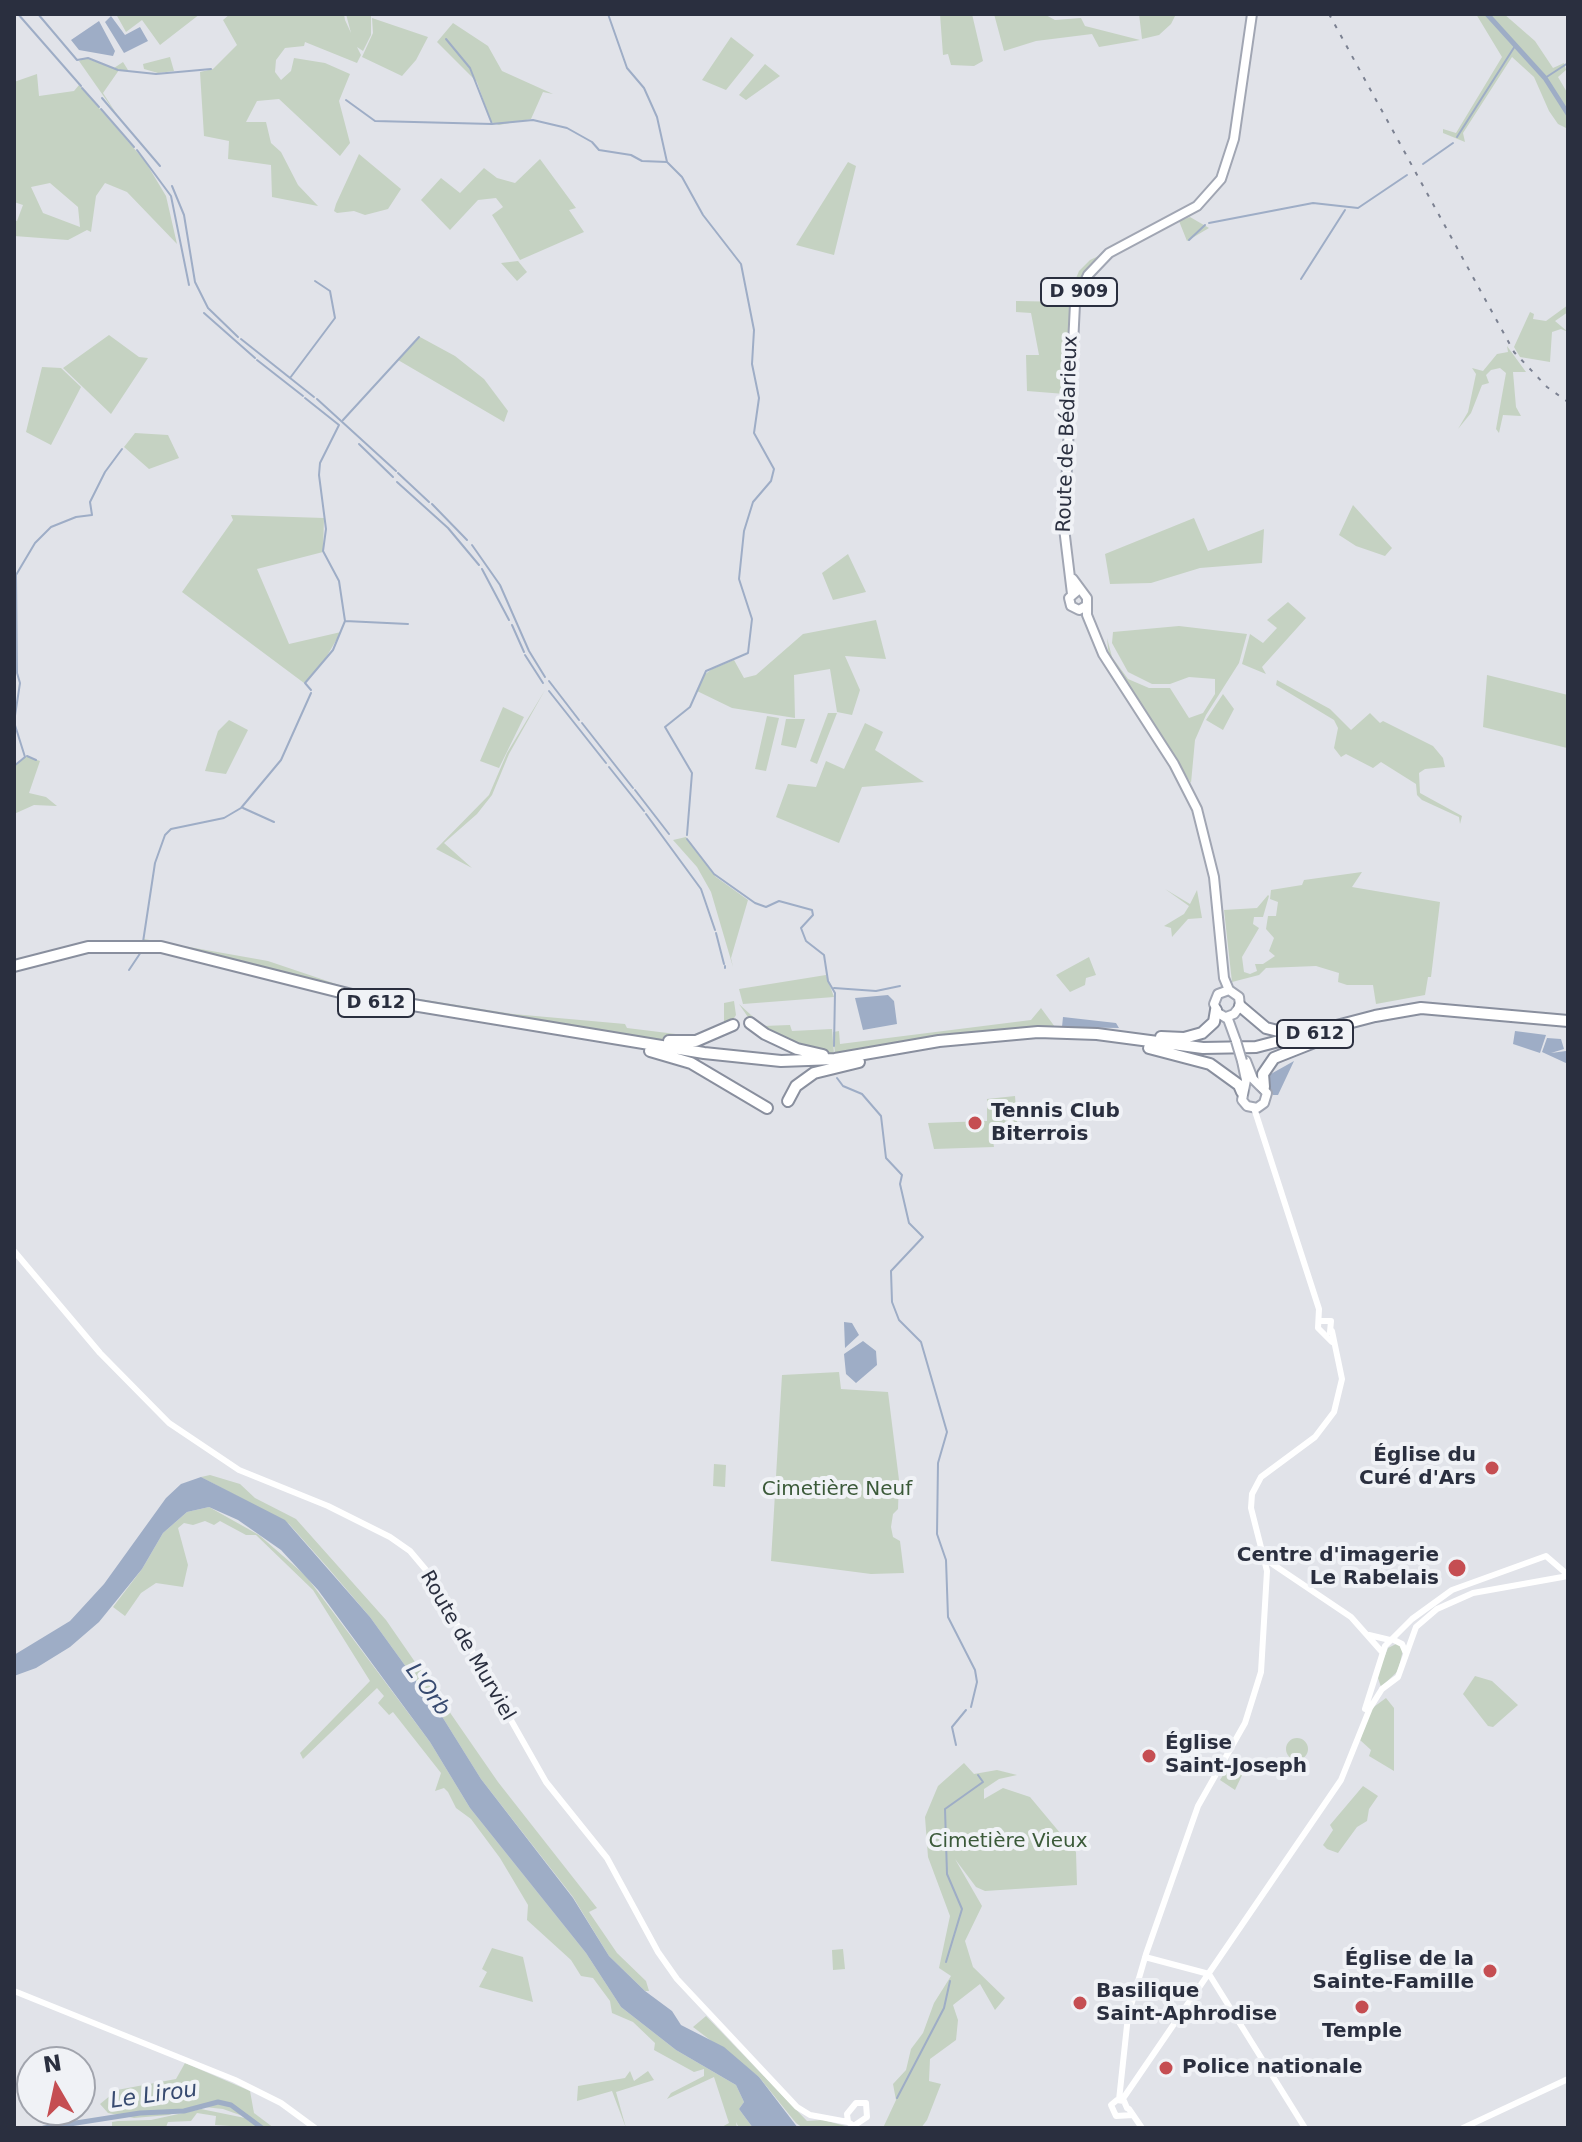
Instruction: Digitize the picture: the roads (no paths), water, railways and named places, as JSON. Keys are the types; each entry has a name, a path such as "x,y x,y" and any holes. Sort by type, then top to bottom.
{"highway":[{"name":"D 612","path":"14,968 88,947 161,947 352,995 758,1062 820,1064 956,1043 1060,1034 1209,1053 1258,1051 1386,1018 1443,1013 1568,1023"},
{"path":"1060,1034 1184,1038 1208,1029 1229,1012 1292,1034 1414,1005 1460,1006 1508,1015"},
{"name":"D 612","path":"758,1062 821,1060 949,1040 1060,1034 1230,1049 1282,1043 1410,1009 1508,1015 1568,1023"},
{"path":"1260,1085 1263,1074 1276,1057 1386,1018"},
{"path":"750,1023 765,1034 809,1053 869,1053"},
{"path":"608,1039 688,1042 733,1025"},
{"path":"608,1039 682,1059 767,1108"},
{"path":"1136,1044 1210,1064 1244,1088"},
{"path":"788,1101 796,1086 814,1073 888,1054"}],"main road":[{"name":"Route de Bédarieux","path":"1076,592 1064,528 1072,322 1080,290 1109,253 1182,216 1209,195 1229,161 1253,14"},
{"path":"1082,608 1069,603 1076,592 1086,596 1082,608 1103,654 1181,776 1197,809 1214,877 1225,991"},
{"path":"1225,991 1214,1000 1229,1012 1244,1061 1244,1103 1258,1107"},
{"path":"1225,991 1239,997 1229,1012"},
{"path":"1244,1061 1267,1097 1258,1107"},
{"path":"1244,1088 1260,1085"},
{"path":"1258,1107 1324,1320 1319,1330 1329,1332"},
{"name":"Route de Murviel","path":"14,1251 100,1353 169,1423 239,1470 328,1506 390,1537 410,1551 426,1570 546,1782 607,1858 664,1960 797,2107 810,2115 853,2123"},
{"path":"1142,2128 1126,2111 1121,2100 1128,2016 1200,1797 1231,1751 1258,1689 1267,1565 1251,1508 1252,1494 1261,1477 1315,1437 1334,1412 1342,1379 1329,1332 1333,1323 1324,1320"},
{"path":"1255,1553 1263,1547"},
{"path":"1339,1781 1382,1652 1412,1619 1452,1590 1546,1556 1568,1576"},
{"path":"1267,1565 1278,1568 1344,1612 1382,1652"},
{"path":"1558,1566 1559,1577"},
{"path":"1126,2111 1116,2116 1111,2110 1112,2103 1121,2100 1339,1781 1351,1761 1370,1708 1382,1689 1389,1687 1398,1677 1421,1621 1446,1604 1473,1593 1568,1576"},
{"path":"1369,1635 1402,1644 1405,1655"},
{"path":"1375,1680 1382,1689"},
{"path":"1145,1957 1209,1974 1305,2128"},
{"path":"14,1991 210,2069 275,2100 313,2128"},
{"path":"1463,2128 1568,2079"}],"water":[{"path":"111,16 125,35 140,27 148,41 124,53 105,22"},
{"path":"99,21 115,51 113,56 79,50 71,40"},
{"path":"888,995 894,1001 897,1024 863,1030 855,998"},
{"path":"1063,1017 1116,1023 1119,1028 1062,1027"},
{"path":"1515,1031 1546,1035 1540,1053 1513,1044"},
{"path":"1547,1038 1561,1039 1564,1049 1551,1053 1566,1051 1568,1064 1542,1052"},
{"path":"1294,1061 1278,1095 1273,1095 1268,1086 1269,1075"},
{"path":"844,1322 852,1323 859,1335 845,1348"},
{"path":"863,1341 876,1351 877,1365 856,1383 846,1374 844,1354"},
{"path":"201,1477 285,1520 370,1617 443,1718 481,1779 573,1898 609,1956 645,1991 672,2011 681,2025 724,2047 759,2077 798,2128 753,2128 739,2109 744,2102 736,2085 676,2050 621,2007 586,1953 470,1808 430,1742 318,1590 281,1550 238,1520 209,1507 187,1512 163,1533 142,1569 99,1622 70,1647 36,1668 14,1676 14,1655 70,1621 104,1584 166,1498 181,1484"}],"waterway":[{"path":"18,14 81,86"},
{"path":"38,14 77,60 88,58 118,70 156,74 211,69"},
{"path":"608,14 627,68 644,88 657,117 667,162 682,177 703,215 741,264 754,330 752,364 759,398 754,433 774,469 771,481 753,502 744,531 739,579 752,619 748,653 706,671 690,707 665,727 692,773 687,835"},
{"path":"1487,14 1545,78 1568,114"},
{"path":"446,39 470,68 492,124 533,120 567,128 592,142 599,150 631,155 642,161 667,162"},
{"path":"1457,137 1515,46"},
{"path":"1545,78 1568,63"},
{"path":"82,88 99,107"},
{"path":"102,98 160,166"},
{"path":"346,100 375,121 492,124"},
{"path":"101,109 134,147"},
{"path":"1423,164 1453,143"},
{"path":"137,150 171,196 189,285"},
{"path":"1209,223 1313,203 1358,208 1407,175"},
{"path":"172,186 184,215 195,282 208,308 238,337"},
{"path":"1301,279 1345,210"},
{"path":"1189,240 1205,225"},
{"path":"290,378 335,318 330,291 315,281"},
{"path":"204,313 255,358"},
{"path":"343,420 419,337"},
{"path":"241,339 314,397"},
{"path":"257,360 303,396"},
{"path":"305,398 339,425 320,463 319,475 326,529 323,551 339,581 345,621 333,650 305,683 311,690"},
{"path":"317,399 396,471"},
{"path":"359,444 393,477"},
{"path":"14,766 25,757 14,722 20,683 17,673 16,575 35,543 51,527 76,517 92,515 90,502 105,472 122,449"},
{"path":"398,473 429,502"},
{"path":"397,482 448,528 479,565"},
{"path":"432,504 467,540"},
{"path":"472,545 500,585 529,651 545,677"},
{"path":"482,569 509,620"},
{"path":"345,621 408,624"},
{"path":"512,625 524,652"},
{"path":"525,655 543,683"},
{"path":"549,681 579,720"},
{"path":"549,691 606,763"},
{"path":"143,942 155,863 165,835 171,829 224,818 241,808 281,760 311,693"},
{"path":"582,723 633,788"},
{"path":"27,756 36,760"},
{"path":"609,767 644,811"},
{"path":"635,790 669,834"},
{"path":"243,808 274,822"},
{"path":"646,814 701,889 715,930"},
{"path":"687,839 714,874 755,903 766,907 779,901 812,910 813,915 801,928 806,941 824,955 828,981 835,993 834,1046"},
{"path":"716,933 724,964"},
{"path":"129,970 141,952"},
{"path":"834,988 876,991 900,986"},
{"path":"837,1078 843,1086 862,1094 881,1116 886,1158 902,1175 900,1184 909,1223 923,1237 891,1271 892,1302 899,1320 921,1342 947,1432 938,1463 937,1534 946,1560 948,1617 975,1670 977,1682 971,1707"},
{"path":"956,1745 952,1727 966,1710"},
{"path":"946,1962 962,1909 947,1874 945,1809 983,1782 978,1775"},
{"path":"897,2098 944,2008 950,1981"},
{"name":"Le Lirou","path":"44,2128 140,2113 184,2111 218,2102 231,2105 262,2128"}],"railway":[{"path":"1329,14 1514,352 1547,387 1568,402"}],"place":[{"name":"Tennis Club Biterrois","path":"975,1123"},
{"name":"Église du Curé d'Ars","path":"1492,1468"},
{"name":"Centre d'imagerie Le Rabelais","path":"1457,1568"},
{"name":"Église Saint-Joseph","path":"1149,1756"},
{"name":"Église de la Sainte-Famille","path":"1490,1971"},
{"name":"Basilique Saint-Aphrodise","path":"1080,2003"},
{"name":"Temple","path":"1362,2007"},
{"name":"Police nationale","path":"1166,2068"}],"park label":[{"name":"Cimetière Neuf","path":"837,1490"},
{"name":"Cimetière Vieux","path":"1008,1842"}],"water label":[{"name":"L'Orb","path":"427,1690"}]}
